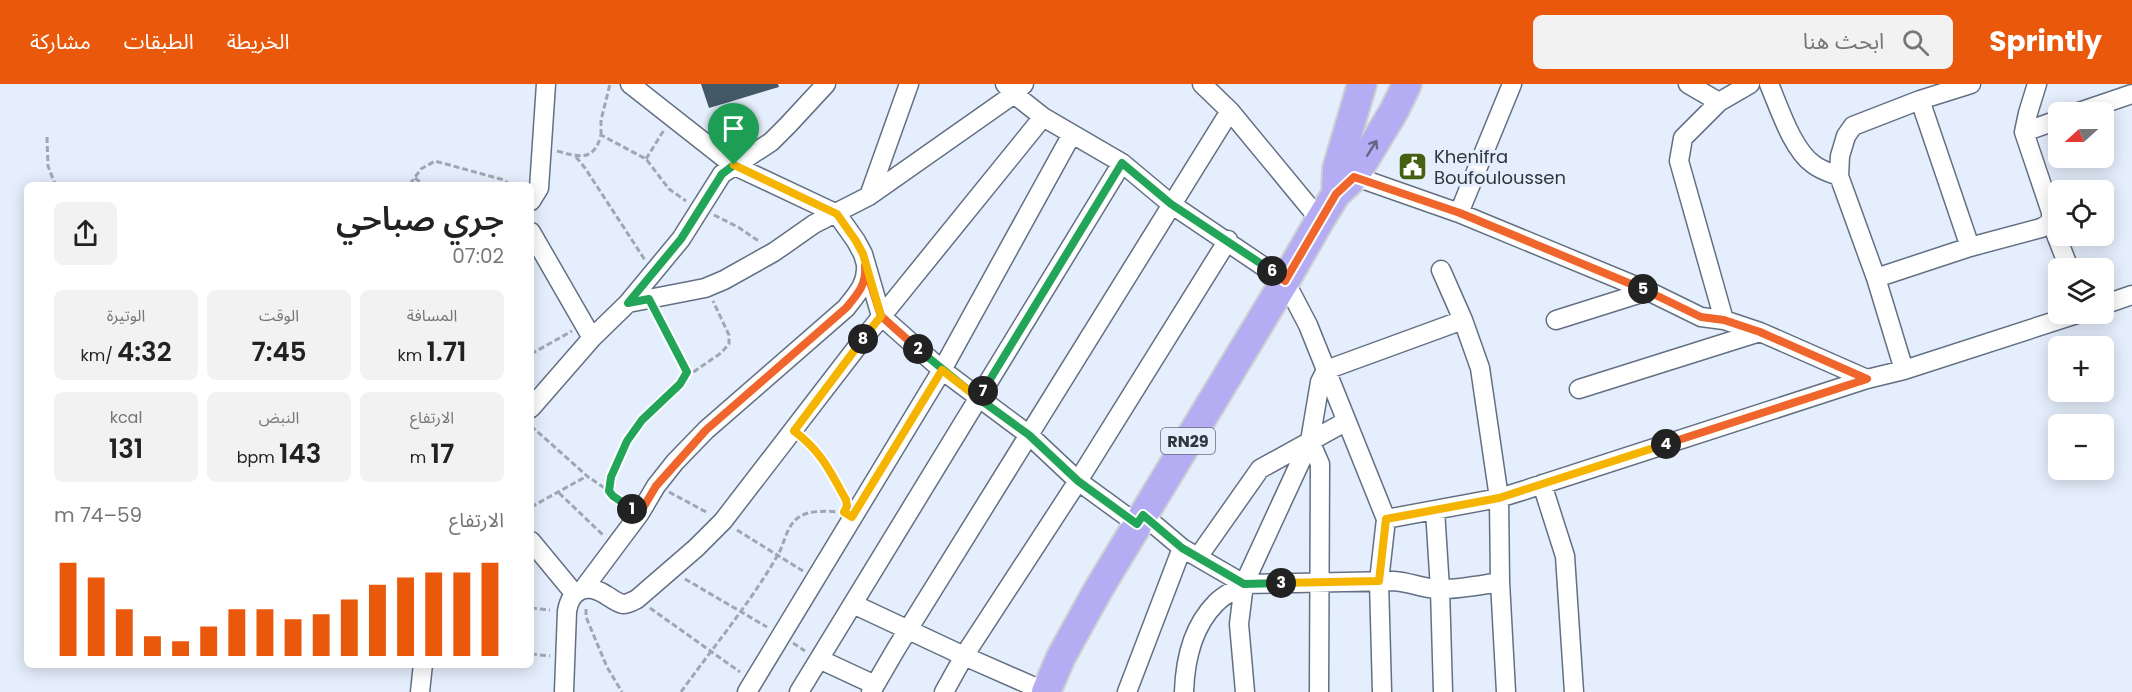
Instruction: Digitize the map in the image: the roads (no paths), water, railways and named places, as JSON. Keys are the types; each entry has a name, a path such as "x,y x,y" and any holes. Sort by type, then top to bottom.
{"main road":[{"name":"RN29","path":"1342,180 1362,84"},
{"name":"RN29","path":"1046,692 1060,657 1140,520 1285,281 1342,180 1395,111 1407,84"}],"street":[{"path":"534,196 539,188 546,84"},
{"path":"630,84 734,165 837,214 863,254 881,316 942,370 1029,435 1078,481 1182,548 1244,584"},
{"path":"534,404 588,331 628,303 681,239 722,174 771,142 826,84"},
{"path":"869,196 909,84"},
{"path":"1202,84 1230,111 1320,220"},
{"path":"1460,213 1512,84"},
{"path":"1688,84 1719,102"},
{"path":"1724,320 1679,161 1683,138 1719,102 1750,84"},
{"path":"1769,84 1794,141 1806,158 1814,165 1839,176"},
{"path":"1904,370 1876,278 1839,176 1840,156 1846,136 1853,126 1920,100 1971,84"},
{"path":"2037,84 2024,132 2048,203"},
{"path":"628,303 705,288 724,280 774,252 814,224 869,196 930,155 1014,87 1043,117 1122,163 1171,204 1228,240 1285,281 1308,325 1345,422 1386,519 1379,581 1382,692"},
{"path":"2108,102 2132,94"},
{"path":"1920,100 1970,247"},
{"path":"819,659 873,688 1230,111"},
{"path":"534,544 579,591 605,594 622,604 637,599 696,548 735,508 881,316 1043,117"},
{"path":"2024,132 2048,124"},
{"path":"751,686 848,515 942,370 1072,134"},
{"path":"799,692 1122,163"},
{"path":"1342,180 1460,213 1648,291 1701,317 1724,320 1760,332 1867,379"},
{"path":"1876,278 1970,247 2041,228 2048,224"},
{"path":"534,237 588,331"},
{"path":"944,692 964,656 1078,481 1228,240"},
{"path":"568,687 567,611 569,601 616,546 656,486 706,430 846,308 860,291 865,278 865,266"},
{"path":"1441,270 1463,320 1480,368 1499,498 1500,582 1506,692"},
{"path":"1556,320 1648,291"},
{"path":"2114,302 2132,296"},
{"path":"1245,692 1239,624 1244,584 1310,441 1320,382 1326,370 1463,320"},
{"path":"1386,519 1499,498 1867,379 1904,370 2048,323"},
{"path":"1579,389 1760,332"},
{"path":"1198,556 1260,469 1345,422"},
{"path":"1310,441 1320,464 1319,692"},
{"path":"1542,484 1565,556 1574,692"},
{"path":"1435,510 1443,692"},
{"path":"1127,692 1182,548"},
{"path":"1184,692 1187,663 1198,630 1216,602 1244,584 1379,581 1407,582 1422,588 1440,589 1500,582"},
{"path":"852,604 1046,692"},
{"path":"420,692 423,668"}],"place":[{"name":"Khenifra Boufouloussen","path":"1413,166"}]}
